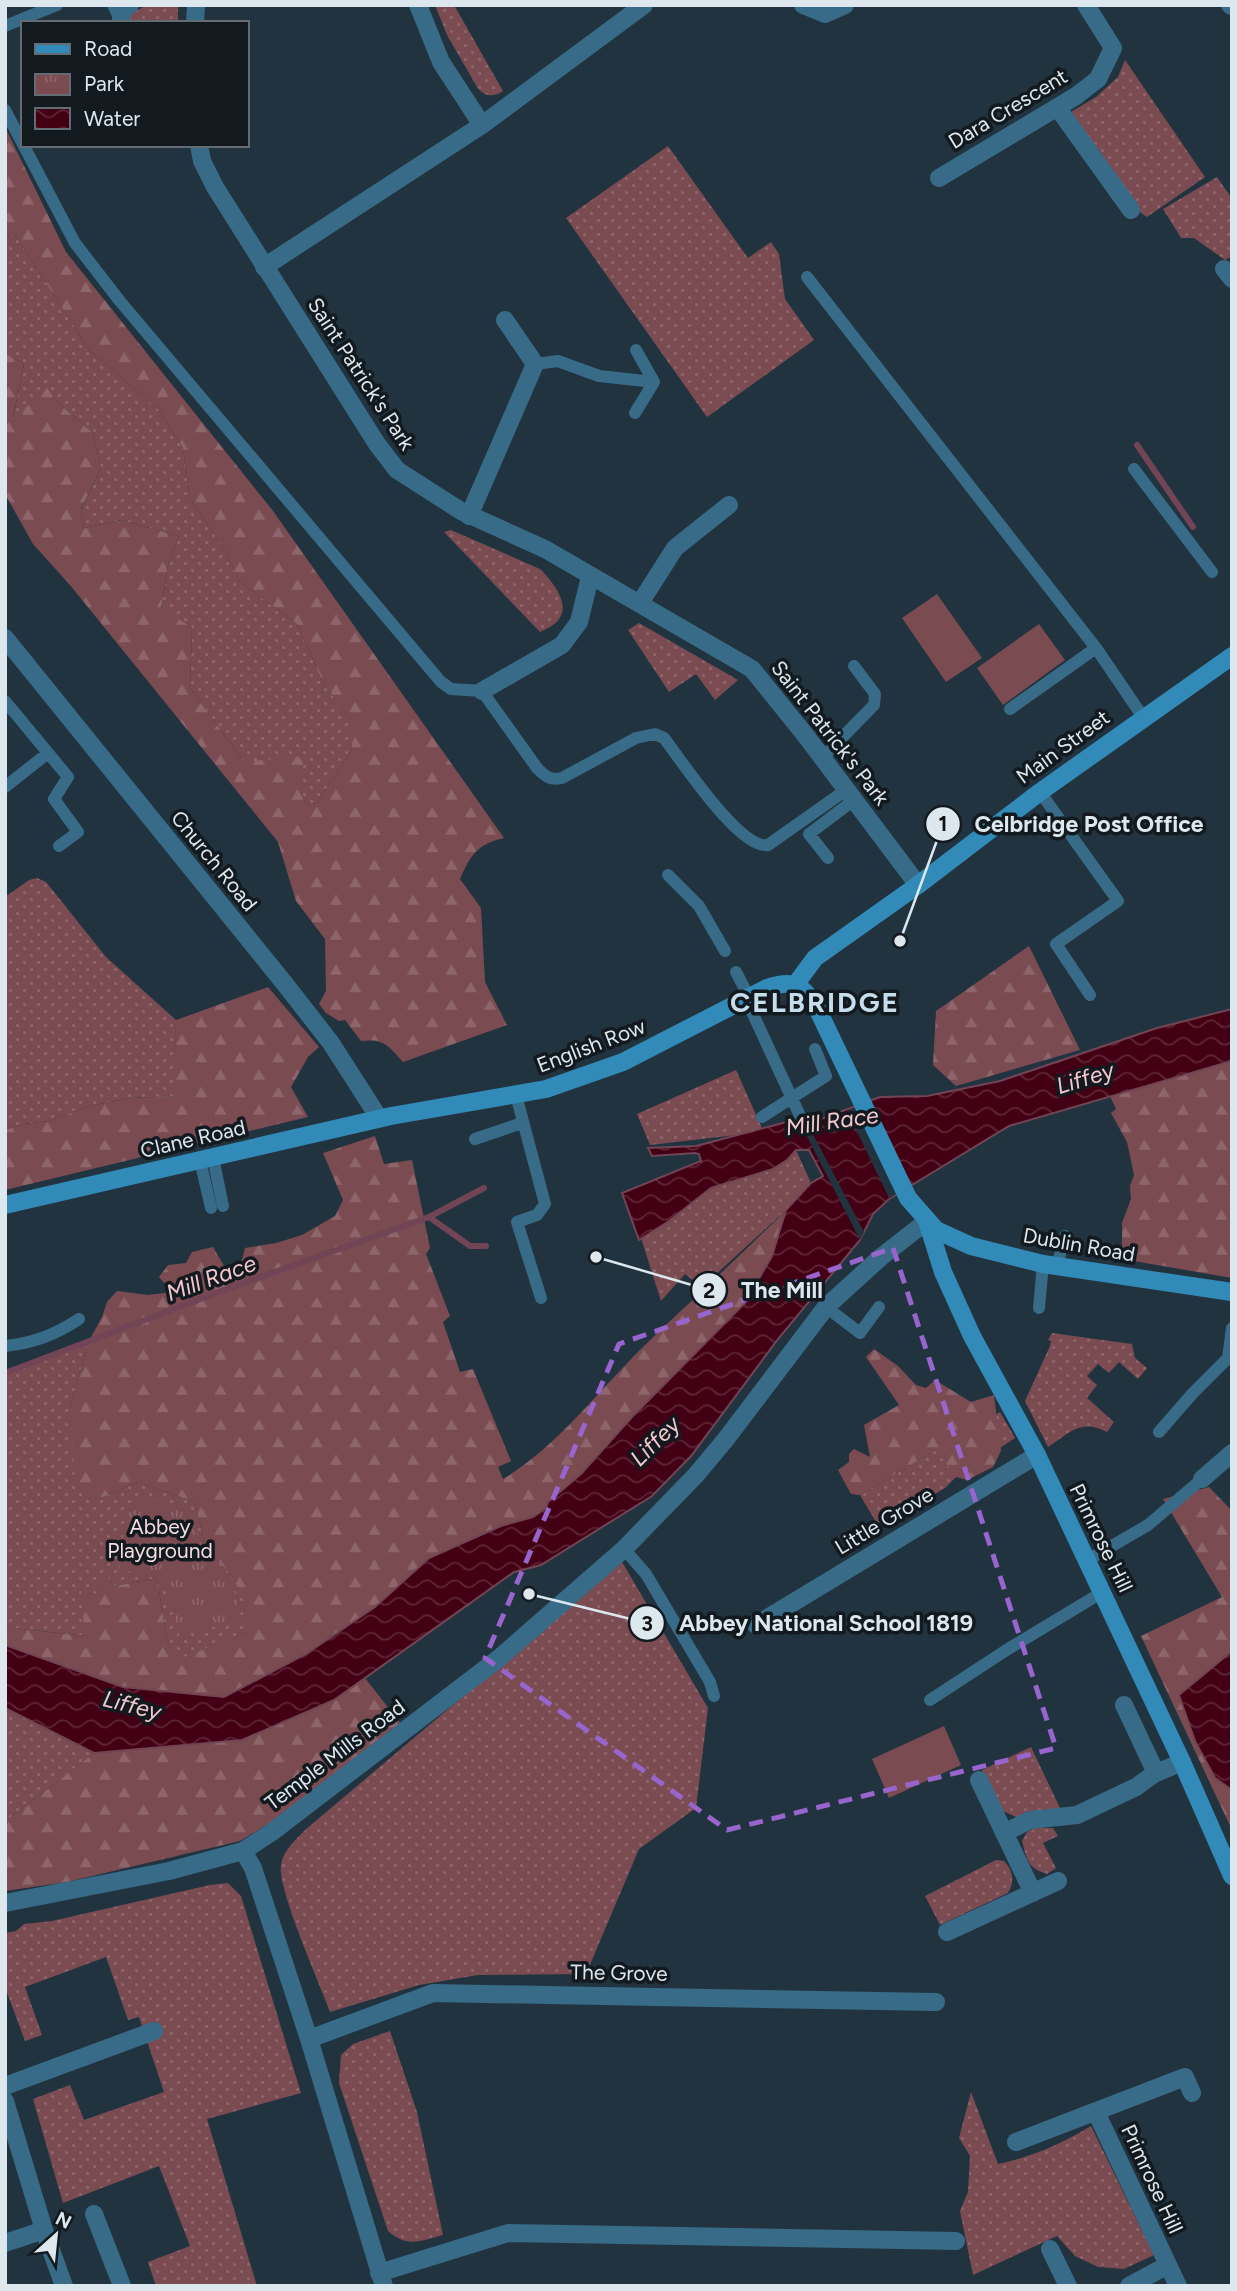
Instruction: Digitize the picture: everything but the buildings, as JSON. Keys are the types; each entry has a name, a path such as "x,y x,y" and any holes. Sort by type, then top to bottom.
{"main road":[{"name":"Main Street","path":"795,985 815,958 918,885 1143,717 1232,656"},
{"name":"English Row","path":"385,1117 546,1089 623,1062 782,982 795,985"},
{"path":"795,985 807,992 816,1006 908,1198 927,1221"},
{"name":"Clane Road","path":"5,1205 385,1117"},
{"name":"Dublin Road","path":"927,1221 951,1238 971,1246 1050,1265 1232,1292"},
{"name":"Primrose Hill","path":"927,1221 943,1272 972,1336 1037,1455 1182,1762 1232,1876"}],"street":[{"path":"418,5 441,62 482,125"},
{"path":"264,267 482,125 644,5"},
{"path":"803,5 825,14 845,5"},
{"name":"Dara Crescent","path":"939,178 1076,96 1098,79 1113,48 1086,5"},
{"path":"1057,107 1131,210"},
{"name":"Saint Patrick's Park","path":"199,147 204,166 264,267 381,451 397,470 469,516 545,549 752,669 774,694 918,885"},
{"path":"469,516 536,364 505,320"},
{"path":"640,603 675,548 729,505"},
{"path":"482,691 562,645 579,622 590,577"},
{"name":"Church Road","path":"5,638 331,1043 385,1117"},
{"name":"Temple Mills Road","path":"5,1903 169,1871 243,1851 323,1794 498,1659 638,1536 726,1439 826,1307 881,1257 927,1221"},
{"path":"1202,1479 1232,1453"},
{"name":"Little Grove","path":"756,1625 1037,1455"},
{"path":"1124,1705 1156,1773"},
{"path":"1004,1833 1030,1820 1077,1815 1182,1762"},
{"path":"979,1780 1032,1893"},
{"path":"243,1851 253,1868 309,2039 382,2279 508,2233 956,2241"},
{"path":"947,1932 1058,1881"},
{"name":"The Grove","path":"309,2039 433,1993 936,2002"},
{"path":"5,2086 154,2031"},
{"name":"Primrose Hill","path":"1016,2142 1185,2077 1192,2093"},
{"path":"5,2101 64,2286"},
{"name":"Primrose Hill","path":"1096,2112 1178,2286"},
{"path":"94,2214 122,2286"},
{"path":"5,2243 44,2230"},
{"path":"1050,2249 1068,2286"},
{"name":"Primrose Hill","path":"1129,2286 1168,2265"}],"lane":[{"path":"5,26 57,5"},
{"path":"5,110 21,140"},
{"path":"24,147 75,243 119,300 441,682 451,689 482,691 537,768 549,779 562,778 636,738 655,734 664,738 723,816 750,841 763,846 850,795"},
{"path":"807,277 1096,648 1143,717"},
{"path":"636,350 654,382"},
{"path":"536,364 558,361 599,376 654,382"},
{"path":"635,413 654,382"},
{"path":"1134,469 1212,572"},
{"path":"1010,709 1096,648"},
{"path":"822,758 874,705 875,694 854,666"},
{"path":"5,701 68,776 54,799 78,832 59,846"},
{"path":"5,787 48,753"},
{"path":"1040,792 1118,901 1056,944 1090,995"},
{"path":"828,858 809,834 850,795"},
{"path":"668,875 699,906 725,951"},
{"path":"736,972 801,1118"},
{"path":"762,1117 826,1076 815,1049"},
{"path":"516,1095 545,1204 537,1214 517,1222 541,1298"},
{"path":"475,1139 522,1123"},
{"path":"206,1159 217,1207"},
{"path":"1039,1308 1050,1265 1065,1236"},
{"path":"826,1307 860,1333 878,1307"},
{"path":"5,1346 31,1343 55,1334 79,1319"},
{"path":"1159,1432 1228,1358 1232,1328"},
{"path":"1086,1561 1148,1525 1202,1479"},
{"path":"624,1549 646,1574 709,1682 714,1696"},
{"path":"930,1700 1101,1593"}],"highlighted area":[{"path":"893,1248 1056,1748 727,1830 485,1658 619,1344"}],"green space":[{"path":"147,5 178,5 178,21 130,21 130,14"},
{"path":"435,5 454,5 503,91 487,95 477,87 447,35"},
{"path":"1125,60 1205,177 1147,217 1134,208 1071,112 1096,97 1118,77"},
{"path":"5,127 66,252 273,511 504,838 487,844 476,852 460,879 481,908 485,982 507,1025 403,1062 385,1044 361,1041 345,1020 339,1021 326,1013 319,1004 326,991 325,939 296,901 278,842 70,585 33,544 5,494 5,353 24,364 13,417 46,386 56,401 93,433 101,469 81,509 84,528 121,520 179,536 168,565 161,609 192,627 190,688 244,762 303,756 303,801 316,804 352,750 352,720 324,685 297,624 240,582 223,547 190,499 183,448 158,409 89,350 14,233 5,239"},
{"path":"668,146 748,258 771,242 779,254 785,299 814,340 707,417 566,218"},
{"path":"1217,177 1232,199 1232,256 1225,260 1194,238 1181,238 1163,209"},
{"path":"14,233 89,350 158,409 183,448 190,499 223,547 240,582 297,624 324,685 353,721 352,750 316,804 303,801 244,762 190,688 192,627 161,610 168,565 179,536 121,520 84,528 81,510 101,469 93,433 56,401 13,418 24,364 5,353 5,239"},
{"path":"451,530 540,569 554,585 561,599 562,613 557,621 540,632 444,532"},
{"path":"937,594 982,658 946,682 902,618"},
{"path":"639,623 738,680 715,700 696,674 669,692 628,630"},
{"path":"1039,624 1065,660 1003,705 977,668"},
{"path":"37,878 46,882 106,957 176,1020 175,1096 131,1098 90,1106 49,1121 5,1130 5,897 29,880"},
{"path":"1029,946 1080,1050 956,1086 933,1065 936,1011"},
{"path":"268,987 319,1047 308,1057 291,1087 308,1117 5,1190 5,1130 49,1121 90,1106 131,1098 174,1096 176,1020"},
{"path":"1232,1061 1232,1278 1122,1259 1122,1223 1131,1199 1130,1186 1134,1175 1127,1142 1111,1113 1116,1109 1110,1096"},
{"path":"736,1070 762,1128 745,1134 650,1145 637,1114"},
{"path":"375,1136 384,1164 412,1160 430,1248 426,1254 450,1316 443,1322 460,1372 473,1369 511,1461 498,1467 503,1479 542,1451 560,1434 643,1347 786,1210 772,1256 745,1303 632,1417 581,1474 548,1502 547,1508 533,1517 501,1526 429,1558 375,1607 306,1654 224,1697 123,1687 5,1645 5,1623 13,1628 85,1636 81,1592 97,1594 104,1571 114,1586 157,1578 167,1641 179,1659 247,1632 247,1609 233,1577 205,1547 195,1502 138,1482 103,1497 90,1498 75,1482 70,1406 89,1341 107,1302 117,1291 148,1295 172,1292 159,1277 168,1265 186,1263 192,1252 213,1247 227,1271 242,1260 245,1248 302,1235 335,1216 343,1200 323,1153"},
{"path":"796,1150 811,1183 786,1210 702,1287 685,1274 661,1301 641,1238 669,1221 711,1188 773,1169"},
{"path":"1052,1333 1132,1344 1135,1358 1147,1368 1138,1379 1119,1362 1109,1373 1098,1364 1087,1376 1097,1385 1087,1398 1114,1422 1107,1432 1090,1426 1076,1429 1048,1447 1025,1401 1050,1346 1051,1341 1048,1340"},
{"path":"89,1341 70,1406 103,1497 138,1482 195,1502 205,1547 233,1577 248,1609 247,1632 179,1660 167,1641 157,1578 114,1586 104,1573 97,1594 82,1593 86,1636 13,1628 5,1623 5,1374"},
{"path":"874,1349 898,1366 916,1385 926,1388 935,1380 971,1402 994,1395 1001,1451 993,1467 967,1480 956,1477 936,1450 860,1495 851,1494 838,1470 849,1462 849,1454 854,1449 870,1457 864,1425 899,1405 866,1357"},
{"path":"1000,1412 1015,1438 956,1477 945,1488 879,1527 860,1495"},
{"path":"1209,1487 1232,1511 1232,1830 1141,1636 1222,1597 1163,1499"},
{"name":"Abbey Playground","path":"139,1498 192,1511 202,1552 232,1582 242,1620 179,1635 161,1574 118,1571 128,1505"},
{"path":"622,1562 708,1708 696,1808 639,1849 586,1974 478,1975 419,1985 330,2012 286,1894 281,1865 287,1850 305,1830"},
{"path":"365,1678 401,1724 335,1784 240,1841 67,1882 5,1891 5,1822 94,1753 243,1740 334,1700"},
{"path":"5,1708 94,1753 5,1822"},
{"path":"944,1726 961,1765 889,1798 872,1759"},
{"path":"1031,1747 1060,1808 1016,1817 1001,1810 982,1770"},
{"path":"1035,1828 1053,1828 1058,1836 1043,1843 1056,1868 1047,1874 1032,1866 1022,1841 1027,1832"},
{"path":"996,1860 1004,1861 1011,1872 1012,1885 1008,1893 940,1925 925,1896"},
{"path":"228,1883 241,1896 301,2093 207,2119 257,2286 156,2286 148,2262 190,2246 159,2166 63,2203 33,2099 70,2085 84,2120 164,2092 139,2017 128,2020 106,1957 25,1987 42,2035 25,2041 5,1987 5,1933 16,1931 24,1924 52,1921"},
{"path":"390,2031 417,2112 443,2235 414,2242 401,2240 388,2231 339,2083 341,2055 353,2044"},
{"path":"971,2092 998,2164 1046,2149 1091,2126 1154,2255 1124,2269 1098,2267 1075,2256 1057,2236 973,2275 960,2211 968,2192 970,2156 959,2138"}],"water":[{"name":"Liffey","path":"1232,1009 1232,1061 1009,1126 889,1199 873,1214 860,1240 778,1339 691,1456 652,1496 541,1565 514,1572 334,1700 242,1740 94,1753 5,1708 5,1645 123,1687 224,1697 306,1654 375,1607 429,1558 501,1526 533,1517 546,1508 548,1502 581,1474 632,1417 745,1303 772,1256 786,1210 811,1183 823,1176 809,1150 796,1150 773,1169 711,1188 669,1221 639,1240 622,1193 701,1161 699,1154 695,1153 652,1156 648,1148 696,1146 798,1119 808,1124 880,1097 927,1096 1000,1081 1157,1028"},
{"path":"1232,1651 1232,1790 1215,1778 1195,1741 1179,1695"}],"pier":[{"path":"871,1101 910,1186 889,1198 847,1111"},
{"path":"804,1117 864,1232 860,1240 798,1119"}],"waterway":[{"path":"1137,445 1193,527"},
{"name":"Mill Race","path":"5,1373 224,1290 429,1217 484,1188"},
{"name":"Mill Race","path":"429,1217 470,1246 486,1246"}],"place":[{"name":"Celbridge Post Office","path":"900,941"},
{"name":"The Mill","path":"596,1257"},
{"name":"Abbey National School 1819","path":"529,1594"}],"district":[{"name":"CELBRIDGE","path":"815,1002"}]}
